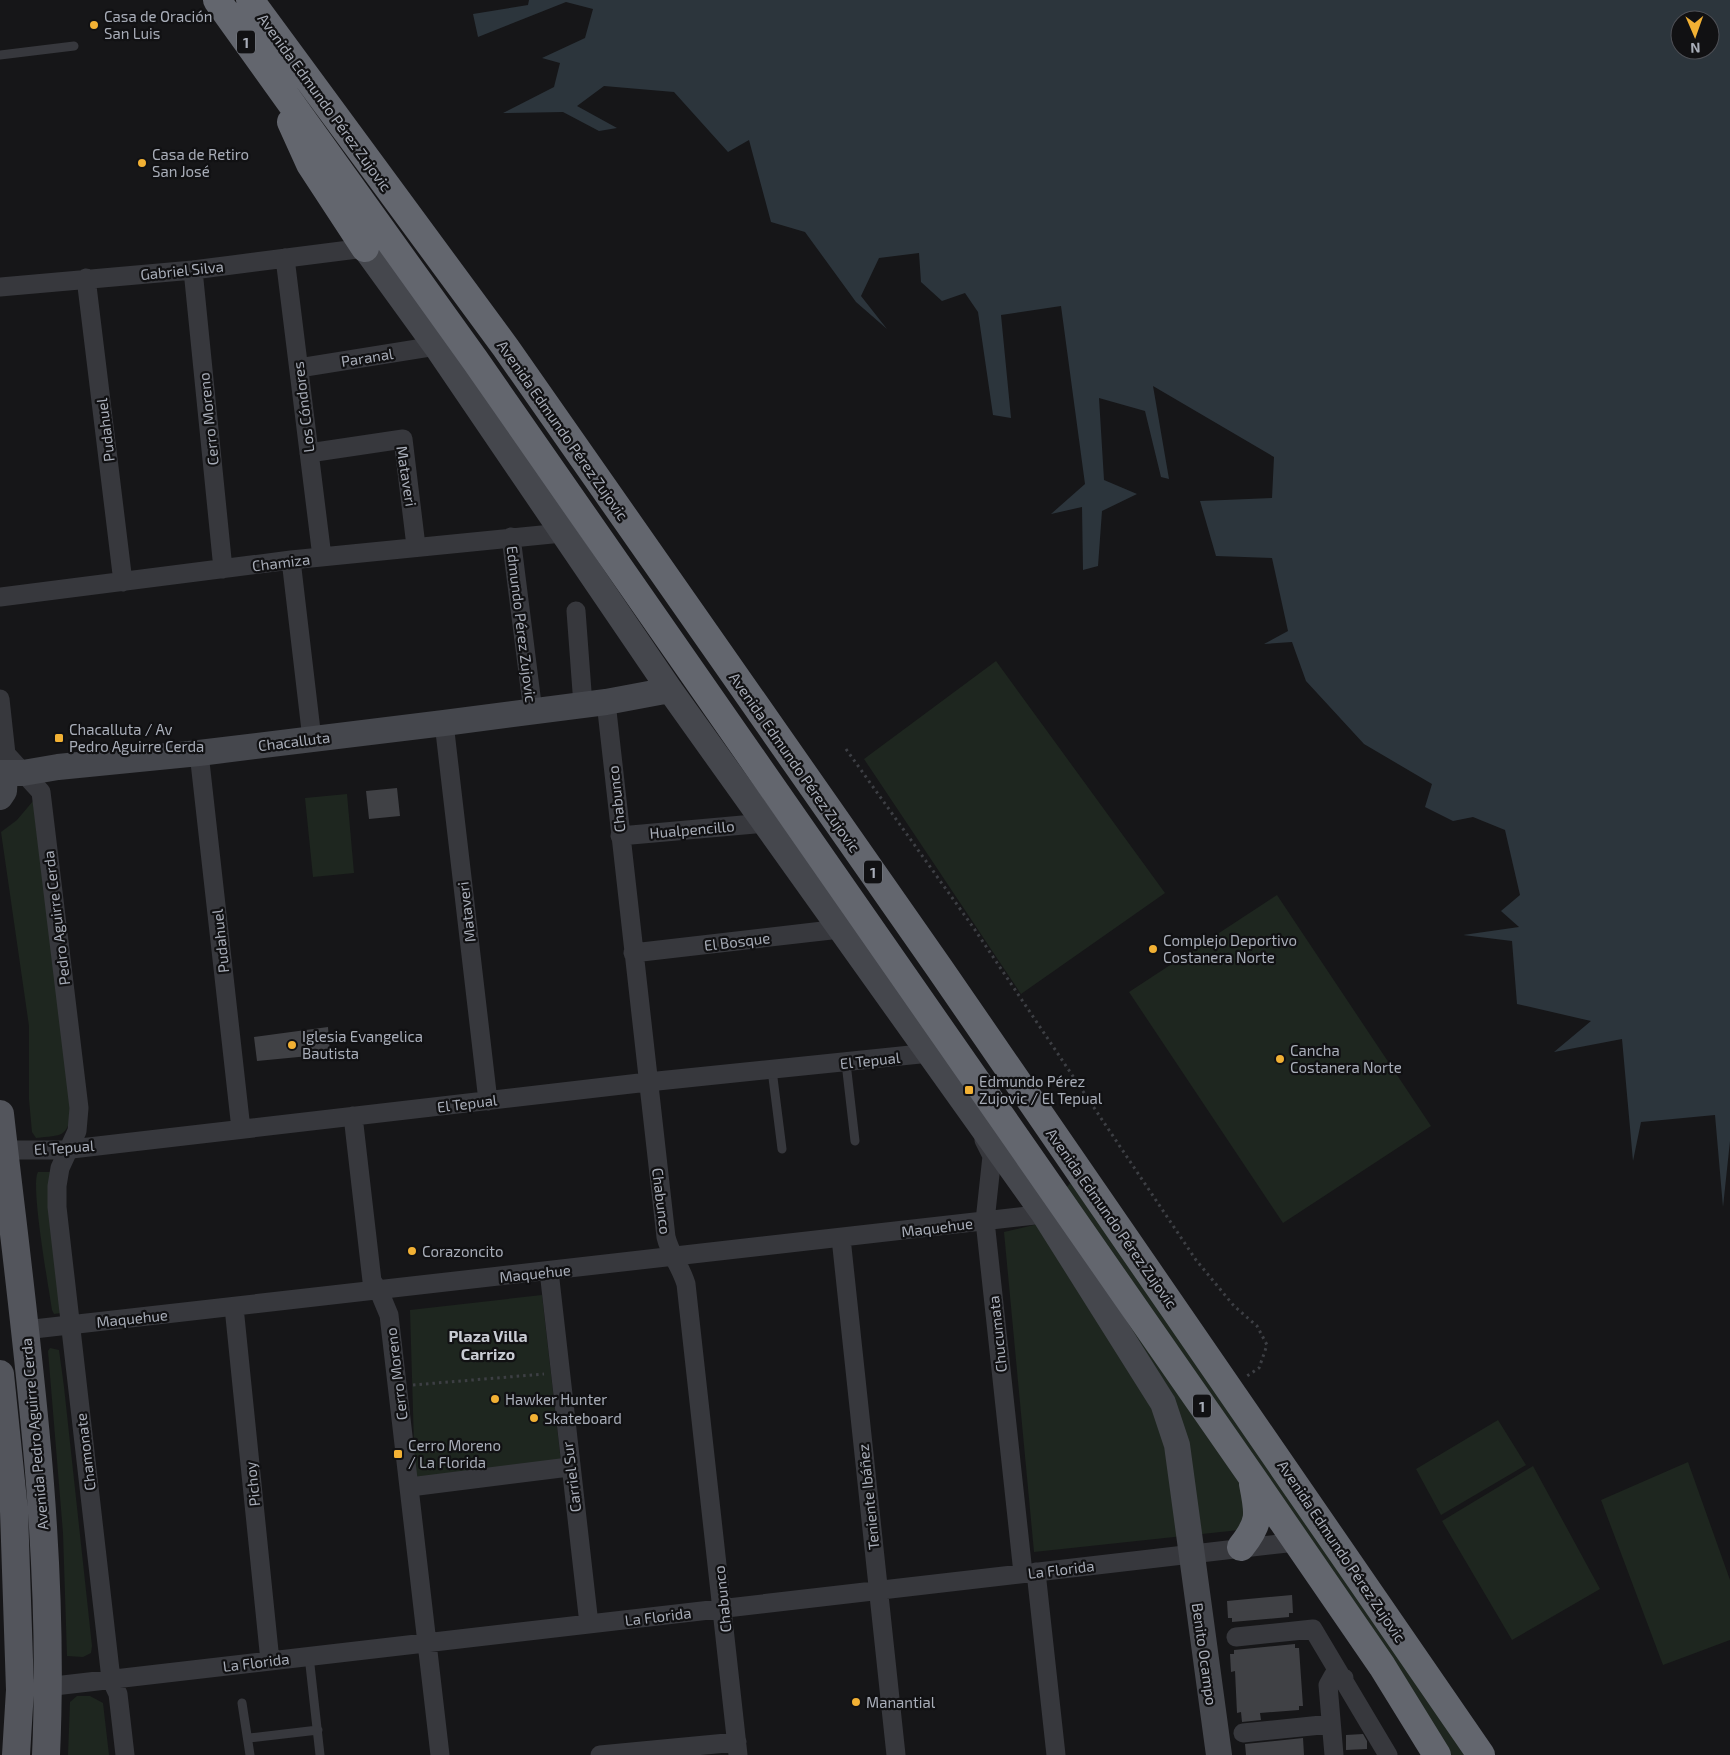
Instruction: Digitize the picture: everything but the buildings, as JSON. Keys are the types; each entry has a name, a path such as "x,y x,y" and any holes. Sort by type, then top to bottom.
{"highway":[{"name":"Avenida Edmundo Pérez Zujovic","path":"216,0 278,83 481,368 1252,1477 1382,1666 1437,1755"},
{"name":"Avenida Edmundo Pérez Zujovic","path":"250,0 506,348 935,961 1481,1755"},
{"path":"278,83 294,129 310,164 364,248"},
{"path":"1241,1547 1253,1532 1259,1515 1252,1477"}],"main road":[{"name":"Avenida Pedro Aguirre Cerda","path":"0,1114 2,1149 25,1330 43,1521 48,1687 46,1755"},
{"name":"Avenida Pedro Aguirre Cerda","path":"0,1374 14,1510 20,1690 16,1755"}],"street":[{"name":"Gabriel Silva","path":"0,287 193,270 364,248"},
{"path":"364,248 436,346 670,690 1044,1214 1163,1403 1177,1446 1191,1554"},
{"name":"Los Cóndores","path":"285,258 322,557"},
{"name":"Cerro Moreno","path":"193,270 223,569"},
{"name":"Pudahuel","path":"86,278 123,582"},
{"name":"Paranal","path":"299,368 436,346"},
{"name":"Mataveri","path":"309,453 403,439 416,546"},
{"name":"Chamiza","path":"0,597 291,560 416,546 562,533"},
{"name":"Edmundo Pérez Zujovic","path":"511,537 533,712"},
{"path":"291,560 312,739"},
{"path":"576,610 595,704"},
{"name":"Chacalluta","path":"7,779 58,767 199,753 533,712 595,704 670,690"},
{"name":"Pedro Aguirre Cerda","path":"0,699 7,779 40,792 79,1108 77,1130 68,1148"},
{"name":"Chabunco","path":"595,704 620,836 666,1237 668,1247 675,1256 686,1284 738,1749"},
{"name":"Mataveri","path":"444,723 488,1101"},
{"name":"Pudahuel","path":"199,753 241,1129"},
{"name":"Hualpencillo","path":"620,836 765,823"},
{"name":"El Bosque","path":"633,953 840,929"},
{"name":"El Tepual","path":"2,1149 68,1148 648,1082 930,1053"},
{"name":"Chucumata","path":"964,1101 992,1156 986,1221 1029,1573 1056,1755"},
{"name":"Cerro Moreno","path":"353,1116 372,1281 379,1291 389,1315 429,1642 440,1755"},
{"name":"Chamonate","path":"68,1148 60,1168 57,1186 70,1325 111,1679 118,1694 125,1755"},
{"name":"Maquehue","path":"25,1330 1044,1214"},
{"name":"Teniente Ibáñez","path":"841,1238 896,1755"},
{"name":"Carriel Sur","path":"549,1271 569,1467 589,1624"},
{"name":"Pichoy","path":"234,1306 270,1661"},
{"path":"410,1488 569,1467"},
{"name":"La Florida","path":"20,1690 1296,1542"},
{"name":"Benito Ocampo","path":"1191,1554 1219,1755"},
{"path":"1236,1637 1313,1629 1344,1678 1388,1755"},
{"path":"1334,1755 1328,1685 1332,1676 1344,1678"},
{"path":"1244,1733 1331,1724"},
{"path":"610,1754 738,1749"}],"lane":[{"path":"0,55 74,46"},
{"path":"846,1062 855,1141"},
{"path":"772,1070 782,1149"},
{"path":"309,1656 320,1755"},
{"path":"242,1702 249,1738 250,1755"},
{"path":"249,1738 318,1730"}],"path":[{"path":"846,749 973,927 1196,1260 1234,1306 1257,1326 1266,1345 1258,1368 1228,1386"},
{"path":"398,1384 411,1385 560,1372"}],"shaded area":[{"path":"529,0 1730,0 1730,1141 1723,1207 1715,1115 1641,1122 1633,1161 1622,1039 1554,1052 1591,1021 1517,1004 1512,941 1463,935 1519,927 1501,911 1520,895 1505,830 1473,817 1453,821 1425,807 1432,784 1364,744 1306,681 1292,642 1264,644 1288,631 1272,558 1216,556 1200,501 1272,498 1274,457 1153,386 1169,479 1161,477 1145,411 1099,398 1104,480 1137,494 1102,511 1098,566 1083,570 1082,507 1051,514 1085,484 1061,306 1001,315 1011,418 993,415 978,312 965,293 942,301 921,282 919,253 879,258 861,296 887,329 856,302 805,232 771,222 749,140 728,152 674,92 604,86 577,106 617,128 599,131 563,112 503,113 554,87 560,63 542,58 585,38 593,9 566,2 478,37 473,14 528,5"},
{"path":"996,661 1165,893 1021,994 864,759"},
{"path":"347,794 354,873 313,877 305,798"},
{"path":"33,801 71,1110 68,1126 62,1133 36,1138 32,1132 29,1099 29,1026 1,832 17,820"},
{"name":"Cancha Costanera Norte","path":"1277,895 1431,1126 1283,1223 1129,992"},
{"path":"38,1172 54,1172 61,1313 54,1314 38,1216 36,1181"},
{"path":"1072,1181 1472,1755 1447,1755 1295,1524 1034,1552 1004,1232 1038,1224"},
{"name":"Plaza Villa Carrizo","path":"542,1295 561,1462 415,1478 410,1310"},
{"path":"50,1348 59,1350 92,1646 91,1653 83,1657 67,1656 63,1533 48,1351"},
{"path":"1498,1420 1526,1465 1441,1515 1416,1469"},
{"path":"1688,1462 1730,1580 1730,1640 1663,1665 1601,1500"},
{"path":"1533,1466 1600,1589 1512,1640 1442,1521"},
{"path":"77,1696 90,1696 103,1703 109,1755 68,1755 70,1702"}],"place":[{"name":"Casa de Oración San Luis","path":"94,25"},
{"name":"Casa de Retiro San José","path":"142,163"},
{"name":"Chacalluta / Av Pedro Aguirre Cerda","path":"59,738"},
{"name":"Complejo Deportivo Costanera Norte","path":"1153,949"},
{"name":"Iglesia Evangelica Bautista","path":"292,1045"},
{"name":"Cancha Costanera Norte","path":"1280,1059"},
{"name":"Edmundo Pérez Zujovic / El Tepual","path":"969,1090"},
{"name":"Corazoncito","path":"412,1251"},
{"name":"Hawker Hunter","path":"495,1399"},
{"name":"Skateboard","path":"534,1418"},
{"name":"Cerro Moreno / La Florida","path":"398,1454"},
{"name":"Manantial","path":"856,1702"}],"district":[{"name":"Plaza Villa Carrizo","path":"488,1344"}]}
